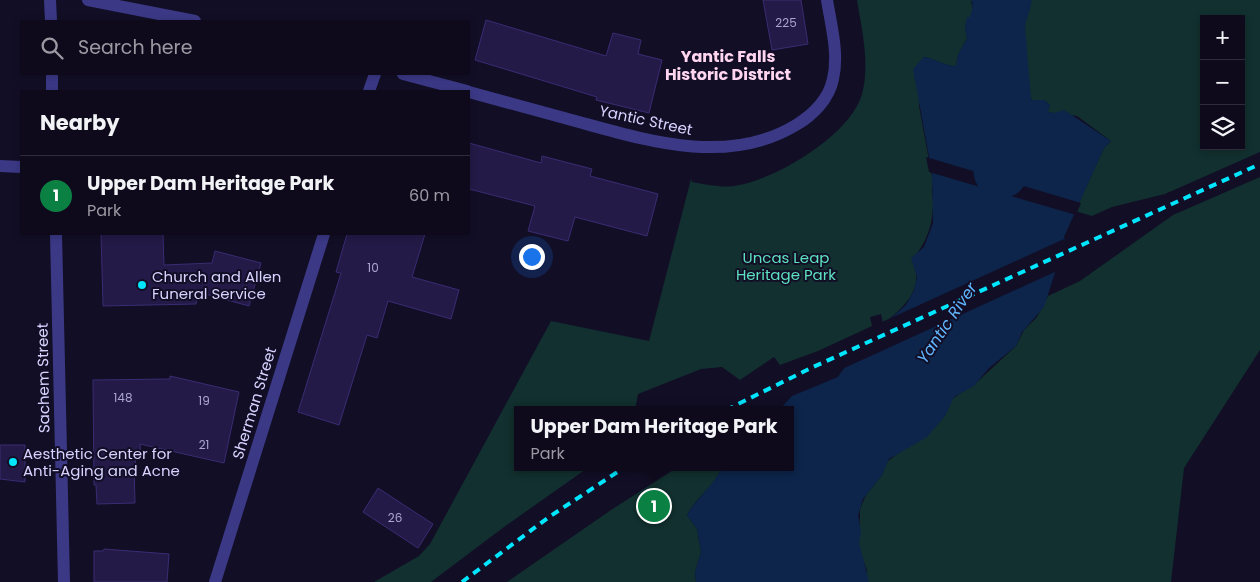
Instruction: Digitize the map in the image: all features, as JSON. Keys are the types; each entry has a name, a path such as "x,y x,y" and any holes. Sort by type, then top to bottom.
{"street":[{"path":"50,0 51,20"},
{"path":"88,0 190,20"},
{"name":"Yantic Street","path":"470,93 638,138 669,144 718,146 761,140 778,135 803,122 817,109 828,94 834,78 835,60 827,0"},
{"path":"52,75 52,90"},
{"path":"369,90 375,75"},
{"name":"Yantic Street","path":"407,75 461,90"},
{"path":"0,166 20,167"},
{"name":"Sachem Street","path":"56,235 64,582"},
{"name":"Sherman Street","path":"215,582 324,235"}],"green space":[{"name":"Uncas Leap Heritage Park","path":"857,0 972,0 973,13 965,27 967,38 958,55 956,66 924,57 919,106 933,182 933,203 930,228 912,260 916,270 916,280 914,288 905,304 883,324 881,314 870,317 872,326 818,351 780,365 774,357 740,380 722,367 701,369 638,394 636,406 514,406 514,471 583,471 431,582 374,582 419,556 430,544 551,321 649,341 691,179 692,182 713,186 734,186 751,182 789,166 809,154 843,125 855,110 862,94 865,71 863,35"},
{"path":"1012,0 1260,0 1260,152 1165,194 1112,207 1092,216 1075,211 1104,148 1111,141 1077,116 1047,112 1050,105 1044,100 1032,100 1012,70 1015,56 1009,39 1013,33 1018,31 1017,21 1020,8"},
{"path":"1260,177 1260,350 1184,468 1171,582 867,582 867,571 859,546 860,509 866,495 882,475 887,462 945,416 952,399 976,383 1016,346 1024,330 1037,317 1048,296 1080,281 1173,215"},
{"path":"672,471 720,471 687,515 697,529 701,552 695,572 696,582 507,582 611,510"}],"water":[{"path":"972,0 1012,0 1020,8 1017,21 1018,31 1013,33 1009,39 1015,56 1012,70 1032,100 1044,100 1050,105 1048,112 1054,113 1064,110 1111,141 1104,148 1064,237 1065,241 1044,307 1022,332 1016,346 989,368 974,386 954,397 945,416 927,437 889,459 882,475 863,499 858,516 861,532 859,542 869,582 696,582 695,572 701,552 697,529 687,515 695,503 720,471 794,471 794,406 783,406 792,396 838,377 859,346 906,305 914,290 917,277 911,258 924,247 933,223 932,173 913,69 924,57 956,66 958,55 967,38 965,27 967,17 973,17","holes":["984,16 993,20 991,29 1001,48 988,63 980,46 985,43 982,30","994,67 1004,70 1010,90 1006,96 998,99 989,95 988,69"]}],"pier":[{"path":"926,157 1081,203 1076,215 929,172"},
{"path":"1064,239 1066,244 1057,271 840,370 857,344 882,322"}],"building":[{"path":"763,0 801,0 808,44 772,50"},
{"path":"486,20 606,56 613,33 641,40 638,54 662,60 649,113 596,100 597,97 475,60"},
{"path":"470,143 541,163 542,156 592,169 590,176 658,194 647,236 575,217 568,241 528,231 535,206 470,189"},
{"path":"101,235 163,235 164,265 212,263 215,251 261,263 249,306 198,292 196,304 103,306"},
{"path":"347,235 425,235 412,277 459,290 451,319 388,301 377,338 367,335 339,425 298,412 341,273 336,272"},
{"path":"170,376 239,392 224,463 140,444 141,458 135,458 136,468 134,468 135,503 97,504 96,485 94,485 93,380 170,379"},
{"path":"0,445 25,445 25,482 0,479"},
{"path":"378,488 433,524 418,548 363,512"},
{"path":"104,549 169,554 167,582 94,582 94,551 103,551"}],"waterway":[{"name":"Yantic River","path":"1001,171 1007,143 997,22 1004,0"}],"railway":[{"path":"734,406 811,368 1260,164"},
{"path":"462,582 549,517 619,471"}],"place":[{"name":"Church and Allen Funeral Service","path":"142,285"},
{"name":"Aesthetic Center for Anti-Aging and Acne","path":"13,462"},
{"name":"Upper Dam Heritage Park","path":"654,506"}],"district":[{"name":"Yantic Falls Historic District","path":"728,65"}]}
